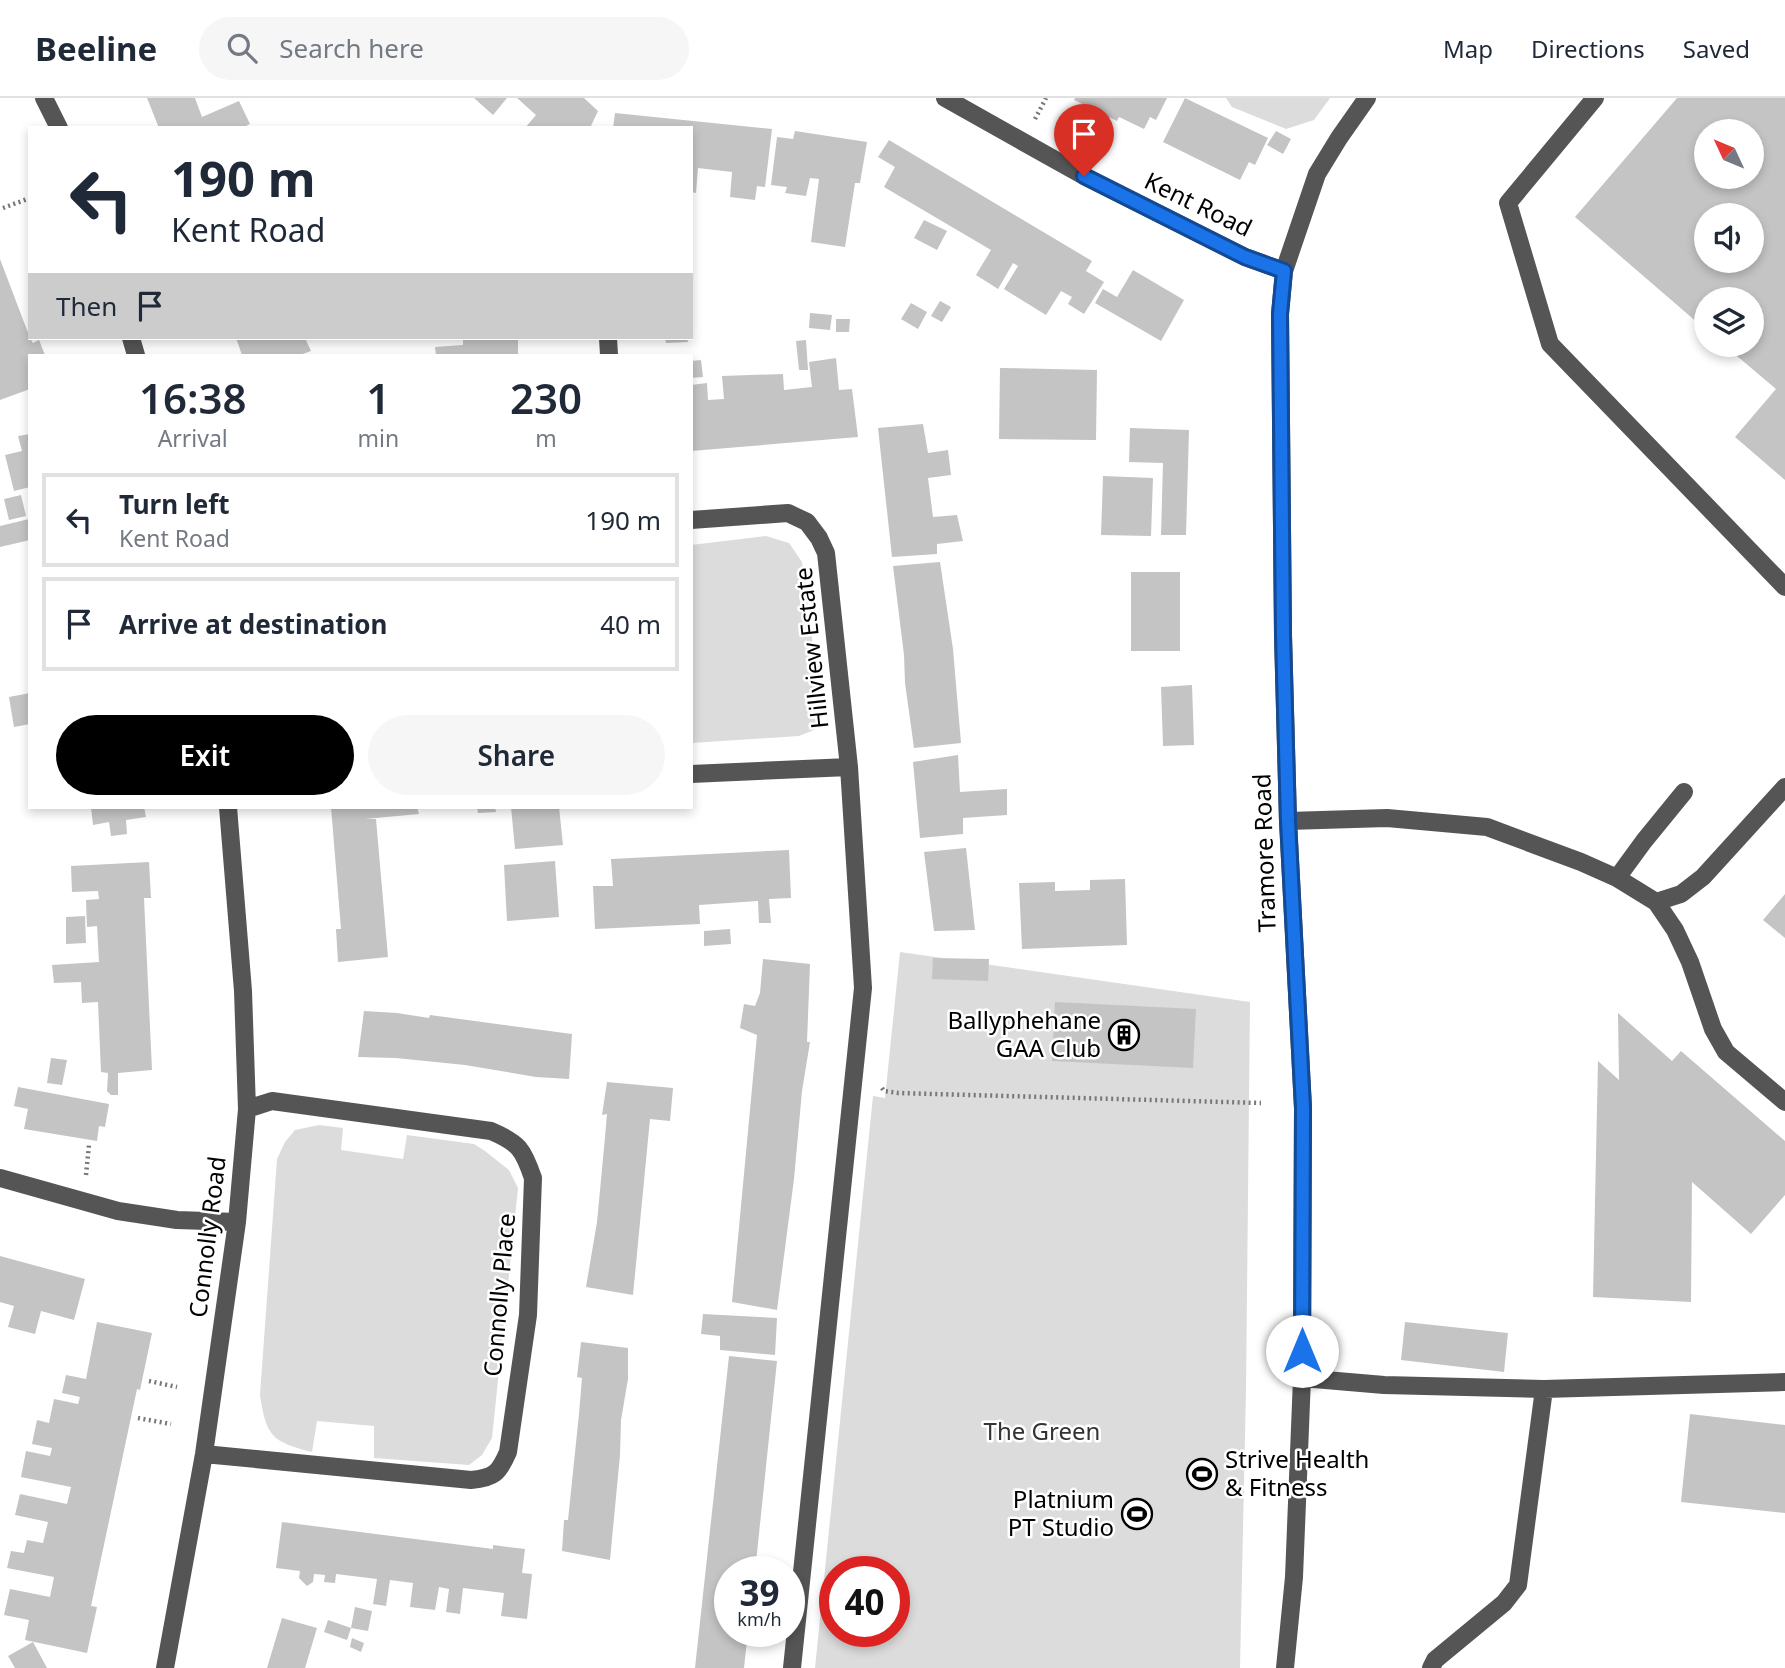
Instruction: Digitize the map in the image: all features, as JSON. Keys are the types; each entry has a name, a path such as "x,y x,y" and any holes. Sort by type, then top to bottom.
{"street":[{"path":"44,98 58,126"},
{"name":"Kent Road","path":"945,98 1084,176 1245,257 1284,271"},
{"name":"Tramore Road","path":"1285,1668 1294,1577 1302,1378 1303,1108 1288,821 1280,314 1284,271 1317,174 1367,98"},
{"path":"1595,98 1508,203 1550,344 1785,587"},
{"name":"Hillview Estate","path":"693,520 788,513 807,522 819,538 826,553 849,767 863,988 792,1668"},
{"path":"693,774 849,767"},
{"path":"1656,902 1681,894 1703,877 1785,787"},
{"path":"1618,878 1684,792"},
{"name":"Connolly Road","path":"164,1668 204,1454 237,1222 247,1109 242,977 228,809"},
{"path":"1288,821 1387,818 1487,827 1618,878 1656,902 1675,930 1690,962 1713,1029 1726,1052 1785,1102"},
{"name":"Connolly Place","path":"204,1454 471,1480 488,1478 501,1468 508,1452 528,1315 533,1178 527,1158 512,1140 491,1131 272,1101 247,1109"},
{"path":"0,1178 118,1211 177,1220 237,1222"},
{"path":"1302,1378 1384,1385 1544,1389 1785,1382"},
{"path":"1431,1668 1436,1660 1504,1603 1518,1585 1544,1389"}],"path":[{"path":"1032,124 1046,98"},
{"path":"1079,149 1096,115"},
{"path":"3,208 28,199"},
{"path":"879,1080 884,1091 898,1093 1261,1103"},
{"path":"85,1180 89,1145"},
{"path":"149,1381 177,1387"},
{"path":"138,1418 171,1424"}],"green space":[{"path":"1226,98 1330,98 1314,120 1286,129 1232,107"},
{"path":"766,536 789,543 802,562 822,715 821,725 814,730 799,736 693,743 693,545"},
{"name":"The Green","path":"900,952 1250,1002 1240,1668 815,1668 819,1629 819,1647 910,1647 910,1556 826,1556 873,1096 885,1098"},
{"path":"319,1125 343,1128 341,1150 403,1159 407,1135 474,1144 509,1170 518,1188 492,1438 482,1455 469,1465 374,1458 374,1426 317,1421 312,1452 280,1440 273,1435 265,1420 260,1395 277,1159 285,1142 295,1130"}],"building":[{"path":"147,98 195,98 202,117 239,101 250,124 246,126 158,126"},
{"path":"474,98 507,98 493,115"},
{"path":"517,98 584,98 598,111 591,126 527,126 536,115"},
{"path":"1167,98 1156,120 1150,117 1144,129 1119,117 1117,121 1074,100"},
{"path":"1185,98 1268,138 1255,165 1249,162 1240,180 1163,142"},
{"path":"1677,98 1785,98 1785,480 1735,437 1776,389 1738,357 1764,357 1764,287 1694,287 1694,320 1575,217"},
{"path":"615,113 772,129 765,187 757,186 755,200 730,197 732,172 698,168 696,193 693,192 693,126 613,126"},
{"path":"795,131 867,142 860,183 855,183 845,247 811,242 819,179 810,178 806,196 785,193 787,187 771,185 777,137 793,139"},
{"path":"1276,131 1291,139 1283,154 1267,145"},
{"path":"889,140 1092,261 1086,271 1104,282 1084,314 1068,304 1072,297 1061,291 1046,315 1004,289 1018,266 1013,263 998,289 976,275 991,250 884,187 895,167 878,157"},
{"path":"924,220 947,231 937,250 914,238"},
{"path":"0,259 28,333 28,340 33,343 39,340 45,354 28,354 28,390 0,400"},
{"path":"1133,270 1184,300 1161,341 1095,303 1103,289 1117,297"},
{"path":"940,301 951,307 942,322 931,316"},
{"path":"911,303 927,312 918,329 901,319"},
{"path":"810,313 832,315 830,330 809,328"},
{"path":"836,319 850,319 849,332 836,332"},
{"path":"237,340 306,340 311,351 303,354 242,354"},
{"path":"463,340 518,340 518,354 436,354 435,347 463,345"},
{"path":"665,340 688,342 666,343"},
{"path":"806,340 808,370 799,370 796,341"},
{"path":"836,358 839,390 852,389 858,437 693,451 693,385 707,383 708,400 724,399 722,376 783,374 784,390 812,387 809,362"},
{"path":"701,360 703,377 693,378 693,361"},
{"path":"1000,368 1097,370 1096,440 999,439"},
{"path":"923,424 928,453 948,450 951,475 928,478 933,517 957,515 963,541 937,544 937,554 892,557 878,428"},
{"path":"1130,428 1189,430 1186,535 1161,535 1163,463 1129,462"},
{"path":"28,434 28,488 14,491 5,455 22,451 18,436"},
{"path":"1103,476 1153,478 1151,536 1101,535"},
{"path":"21,495 26,516 9,520 4,499"},
{"path":"28,519 28,540 0,547 0,526"},
{"path":"940,562 953,649 961,743 914,748 893,566"},
{"path":"1131,572 1180,572 1180,651 1131,651"},
{"path":"1192,685 1194,745 1163,746 1161,687"},
{"path":"28,693 28,724 14,727 9,697"},
{"path":"958,755 960,792 1007,789 1007,815 963,818 963,834 920,838 913,762"},
{"path":"91,809 144,809 146,817 126,820 127,834 111,836 109,822 93,825"},
{"path":"331,809 418,809 419,814 365,819 376,819 388,957 338,962 336,929 341,929"},
{"path":"477,809 495,809 496,812 478,813"},
{"path":"511,809 559,809 563,845 515,849"},
{"path":"966,848 975,930 934,931 924,852"},
{"path":"789,850 791,898 769,899 771,923 759,923 758,901 699,905 700,924 595,929 593,886 613,886 611,859"},
{"path":"555,861 559,917 507,921 504,865"},
{"path":"149,862 151,898 144,898 152,1070 118,1073 118,1095 111,1095 107,1091 108,1073 101,1072 98,1002 82,1003 81,982 54,983 52,965 99,962 97,926 87,927 86,900 99,899 98,891 72,892 71,866"},
{"path":"1125,879 1127,945 1022,949 1019,883 1055,882 1055,891 1090,890 1090,880"},
{"path":"1785,894 1785,938 1763,920"},
{"path":"85,916 86,943 66,944 66,917"},
{"path":"730,929 731,944 704,946 704,931"},
{"path":"933,958 989,959 988,981 932,979"},
{"path":"763,959 810,964 807,1042 810,1042 777,1310 732,1302 757,1035 740,1028 744,1004 755,1006 760,993"},
{"name":"Ballyphehane GAA Club","path":"1055,1002 1196,1009 1193,1068 1052,1061"},
{"path":"364,1011 429,1018 430,1015 572,1034 569,1079 536,1077 465,1065 358,1057"},
{"path":"1618,1013 1672,1061 1681,1051 1785,1141 1785,1195 1751,1234 1692,1182 1691,1302 1593,1297 1598,1061 1619,1080"},
{"path":"51,1058 67,1060 62,1085 47,1083"},
{"path":"607,1082 673,1088 670,1121 650,1119 633,1295 586,1287 597,1222 607,1114 602,1115"},
{"path":"18,1087 109,1104 105,1127 99,1126 97,1141 24,1129 28,1109 14,1106"},
{"path":"0,1256 85,1279 74,1320 41,1311 35,1334 8,1327 14,1306 0,1302"},
{"path":"703,1314 777,1318 775,1355 720,1350 720,1336 701,1334"},
{"path":"97,1322 152,1333 140,1390 137,1389 91,1606 97,1607 87,1653 25,1640 29,1620 4,1615 10,1589 50,1597 54,1577 7,1568 11,1551 24,1553 27,1540 43,1543 48,1522 15,1515 20,1494 67,1504 71,1487 21,1477 26,1451 50,1456 52,1448 32,1444 37,1420 49,1423 54,1399 78,1404 80,1397 62,1393 66,1375 86,1379"},
{"path":"1405,1322 1508,1333 1504,1372 1401,1360"},
{"path":"581,1342 628,1348 628,1379 621,1420 610,1560 562,1551 564,1520 568,1520 579,1414 582,1378 577,1377"},
{"path":"729,1356 777,1361 757,1556 714,1556 714,1647 746,1647 744,1668 695,1668"},
{"path":"1690,1414 1785,1425 1785,1513 1681,1502"},
{"path":"282,1522 493,1549 493,1545 525,1549 522,1573 532,1574 527,1619 501,1616 504,1593 463,1588 460,1614 446,1612 449,1589 439,1587 435,1610 410,1607 413,1583 390,1580 386,1606 373,1604 377,1579 336,1574 335,1583 324,1582 325,1575 314,1574 313,1582 307,1586 299,1578 300,1571 276,1568"},
{"path":"355,1607 372,1611 368,1631 351,1628"},
{"path":"282,1618 317,1628 305,1668 267,1668"},
{"path":"328,1620 351,1628 347,1640 324,1632"},
{"path":"352,1638 364,1643 361,1652 350,1647"},
{"path":"33,1642 47,1668 15,1668 8,1656"}],"place":[{"name":"Ballyphehane GAA Club","path":"1124,1035"},
{"name":"Strive Health & Fitness","path":"1202,1474"},
{"name":"Platnium PT Studio","path":"1137,1514"}],"route":[{"path":"1084,176 1245,257 1284,271 1280,314 1283,635 1292,918 1303,1108 1302,1351"}]}
